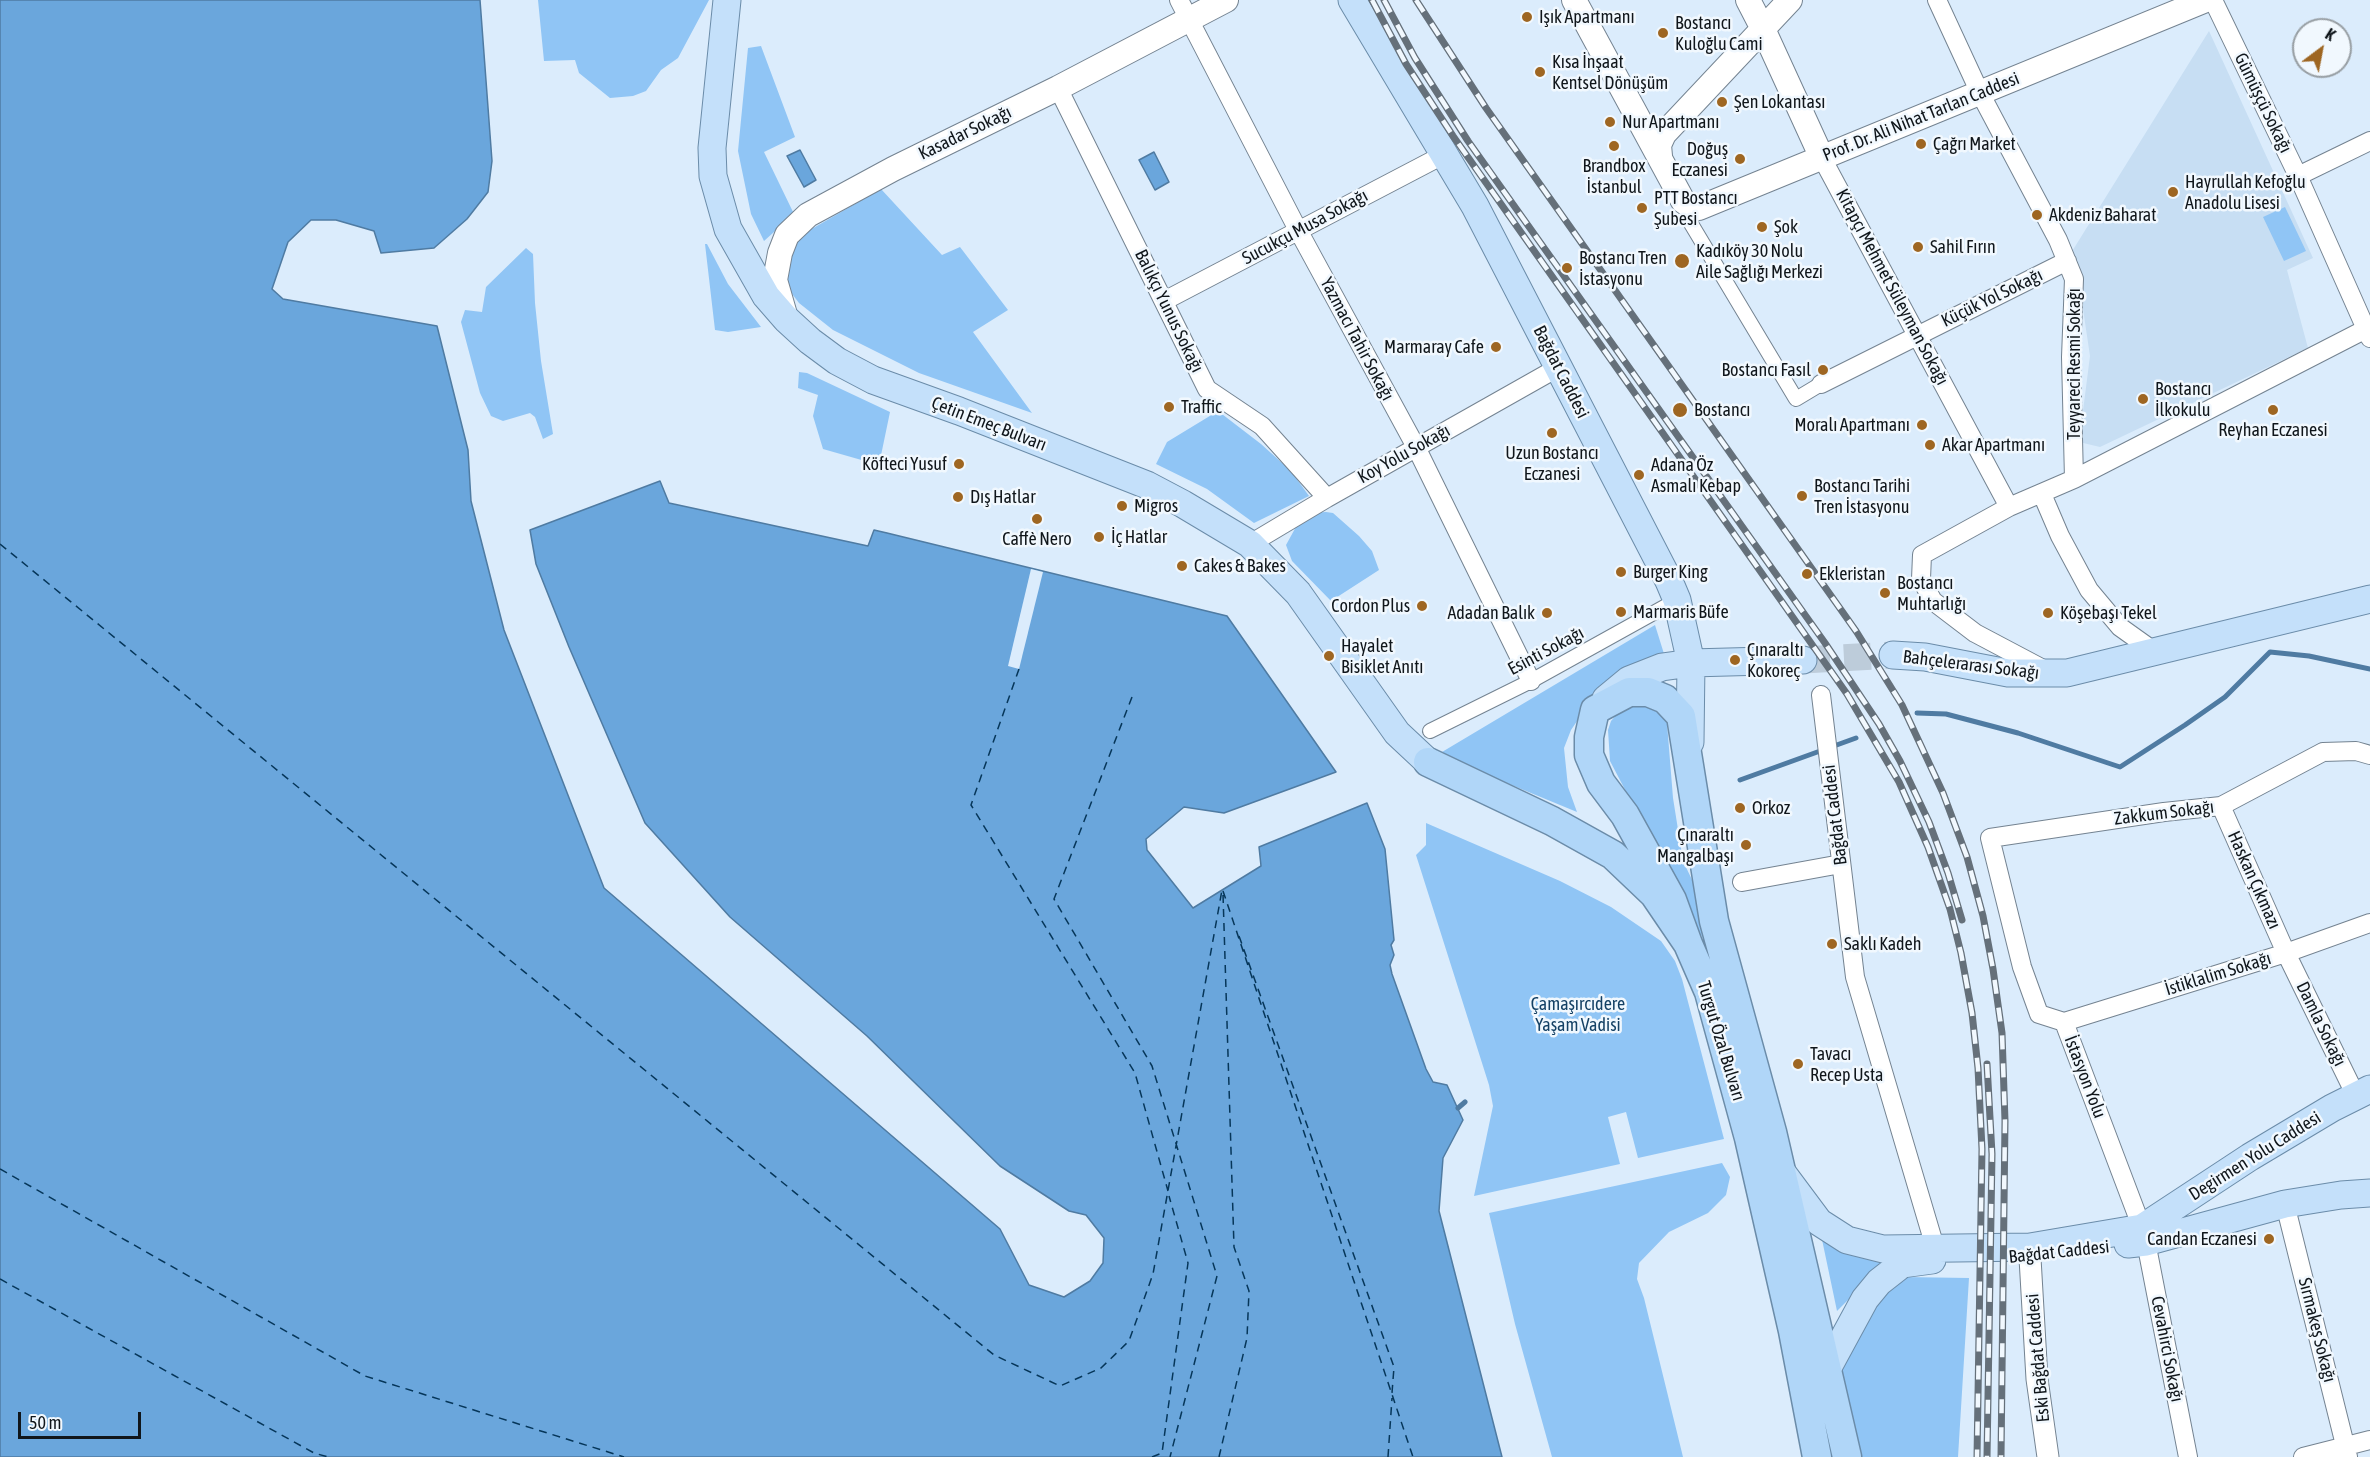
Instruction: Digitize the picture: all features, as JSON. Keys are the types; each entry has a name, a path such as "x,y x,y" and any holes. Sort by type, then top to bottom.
{"highway":[{"name":"Turgut Özal Bulvarı","path":"1594,710 1629,692 1648,692 1665,699 1681,716 1714,921 1772,1132 1847,1457"},
{"path":"1594,710 1589,737 1589,755 1601,783 1625,815 1672,900 1688,944"},
{"name":"Turgut Özal Bulvarı","path":"1428,762 1552,821 1612,855 1654,894 1688,944 1709,992 1749,1138 1793,1331 1817,1457"}],"main road":[{"name":"Çetin Emeç Bulvarı","path":"727,0 712,148 713,176 728,229 766,296 786,319 837,361 873,380 959,411 1147,485 1250,544 1298,593 1397,733 1428,762"},
{"name":"Kasadar Sokağı","path":"786,319 775,280 780,253 787,235 808,215 893,169 1058,88 1183,10 1226,0"},
{"name":"Bağdat Caddesi","path":"1352,0 1475,206 1661,564 1677,600 1691,663 1689,769"},
{"name":"Prof. Dr. Ali Nihat Tarlan Caddesi","path":"1574,0 1683,201 1699,208 2206,0"},
{"name":"Kitapçı Mehmet Süleyman Sokağı","path":"1748,0 1822,158"},
{"path":"1660,156 1659,145 1664,134 1790,0"},
{"name":"Bahçelerarası Sokağı","path":"1893,655 1925,657 2008,673 2067,673 2370,599"},
{"path":"1594,710 1629,680 1662,667 1691,663 1803,660"},
{"name":"Degirmen Yolu Caddesi","path":"2144,1235 2250,1157 2363,1092"},
{"name":"Bağdat Caddesi","path":"1779,1168 1819,1221 1847,1240 1883,1249 1935,1248 2030,1253"},
{"path":"2341,1195 2370,1186"},
{"path":"2341,1195 2370,1193"},
{"name":"Bağdat Caddesi","path":"1827,1369 1865,1299 1879,1282 1902,1264 1938,1259 2030,1253 2144,1235 2285,1204 2341,1195"}],"street":[{"name":"Teyyareci Resmi Sokağı","path":"1937,0 1980,93 2058,240 2074,279 2071,357 2074,479"},
{"name":"Gümüşçü Sokağı","path":"2213,0 2298,176 2369,331"},
{"name":"Yazmacı Tahir Sokağı","path":"1183,10 1298,230 1416,447 1531,681"},
{"name":"Balıkçı Yunus Sokağı","path":"1058,88 1207,389 1262,426 1327,498"},
{"path":"2298,176 2370,141"},
{"name":"Sucukçu Musa Sokağı","path":"1164,301 1445,154"},
{"name":"Kitapçı Mehmet Süleyman Sokağı","path":"1822,158 2009,507"},
{"path":"1687,217 1796,399 1821,384"},
{"name":"Küçük Yol Sokağı","path":"1821,384 2067,261"},
{"path":"2052,674 1976,633 1933,601 1921,579 1922,555 2009,507 2074,479 2369,331"},
{"name":"Koy Yolu Sokağı","path":"1250,544 1416,447 1559,368"},
{"path":"2042,494 2060,536 2089,590 2120,627 2155,652"},
{"name":"Esinti Sokağı","path":"1430,731 1531,681 1677,600"},
{"name":"Bağdat Caddesi","path":"1821,695 1855,977 1935,1248"},
{"name":"Zakkum Sokağı","path":"1990,838 2221,806 2323,752 2356,751 2370,755"},
{"name":"Haskan Çıkmazı","path":"2221,806 2286,953"},
{"name":"İstasyon Yolu","path":"1990,838 2022,967 2039,1014 2064,1022 2144,1235"},
{"path":"1742,882 1841,864"},
{"name":"İstiklalim Sokağı","path":"2064,1022 2286,953 2370,923"},
{"name":"Damla Sokağı","path":"2286,953 2363,1092"},
{"name":"Sırmakeş Sokağı","path":"2285,1204 2347,1451"},
{"name":"Cevahirci Sokağı","path":"2144,1235 2188,1457"},
{"name":"Eski Bağdat Caddesi","path":"2030,1253 2037,1379 2048,1457"},
{"path":"2303,1457 2347,1451 2370,1440"}],"shaded area":[{"path":"0,0 480,0 492,161 488,192 467,219 434,248 381,253 374,231 336,220 311,220 288,242 272,289 283,299 437,326 468,450 471,501 504,630 604,888 1000,1229 1029,1285 1064,1297 1090,1281 1103,1263 1104,1238 1086,1215 1069,1211 1000,1166 867,1036 730,917 645,823 536,564 530,530 660,481 669,503 868,546 874,530 1227,616 1336,772 1224,813 1184,807 1146,839 1147,850 1193,908 1261,866 1259,847 1367,803 1385,849 1394,940 1391,945 1394,955 1390,965 1392,974 1426,1069 1433,1082 1447,1085 1463,1120 1443,1158 1439,1211 1502,1457 0,1457"},
{"path":"2209,31 2313,258 2287,270 2308,348 2100,447 2079,442 2090,356 2079,282 2071,253"},
{"path":"800,150 816,180 804,187 787,156"},
{"path":"1154,152 1169,182 1155,190 1139,160"}],"green space":[{"path":"538,0 709,0 678,58 661,70 646,91 633,96 610,98 579,73 575,60 544,61"},
{"path":"761,46 795,137 764,152 794,214 764,241 751,214 738,151 748,48"},
{"path":"881,189 942,255 960,247 1008,310 973,332 1032,413 919,373 833,330 799,303 780,278 796,238"},
{"path":"2285,207 2306,251 2284,261 2263,217"},
{"path":"705,244 728,284 761,327 728,332 715,330"},
{"path":"526,248 533,254 541,361 553,434 543,439 535,417 530,413 503,421 491,416 480,393 461,322 465,310 482,312 486,287"},
{"path":"799,372 807,373 890,412 879,465 823,449 813,416 818,395 798,388"},
{"path":"1218,411 1261,444 1291,471 1309,496 1254,523 1207,489 1156,464 1167,442"},
{"path":"1311,513 1333,513 1359,536 1372,551 1379,570 1331,601 1292,561 1286,545 1297,525"},
{"path":"1655,625 1665,657 1588,705 1571,730 1564,748 1568,787 1577,812 1480,772 1442,752"},
{"path":"1636,700 1666,711 1673,798 1683,861 1695,886 1712,956 1610,761 1608,730 1611,721"},
{"name":"Çamaşırcıdere Yaşam Vadisi","path":"1426,823 1560,881 1611,907 1661,941 1675,961 1682,979 1724,1139 1638,1158 1626,1112 1608,1117 1620,1164 1474,1196 1493,1106 1489,1085 1416,855 1426,845"},
{"path":"1722,1163 1730,1177 1726,1195 1708,1213 1669,1232 1639,1263 1637,1279 1644,1298 1683,1457 1552,1457 1515,1324 1489,1213"},
{"path":"1820,1230 1888,1260 1837,1311"},
{"path":"1903,1277 1969,1278 1958,1457 1855,1457 1837,1369 1879,1291"}],"pier":[{"path":"1031,569 1043,572 1019,669 1008,666"}],"waterway":[{"path":"1917,713 1946,714 2018,733 2120,767 2225,697 2270,652 2309,656 2370,669"},
{"path":"1740,780 1856,738"},
{"path":"1458,1108 1465,1102"}],"ferry route":[{"path":"0,544 994,1355 1060,1386 1101,1368 1129,1341 1153,1274 1222,890"},
{"path":"1019,669 971,805 1135,1073 1168,1191"},
{"path":"1132,697 1054,899 1152,1066 1217,1276 1170,1457"},
{"path":"1223,891 1413,1457"},
{"path":"1219,1457 1247,1338 1249,1291 1234,1247 1223,894"},
{"path":"1239,936 1394,1367 1392,1393"},
{"path":"0,1169 365,1376 624,1457"},
{"path":"1152,1457 1162,1453 1188,1263 1169,1196"},
{"path":"0,1279 314,1453 328,1457"},
{"path":"1388,1457 1392,1398"}],"tunnel":[{"path":"1803,660 1893,655"}],"railway":[{"path":"1372,0 1406,64 1453,136 1847,694 1899,782 1928,847 1950,909 1961,953 1972,1013 1978,1068 1982,1149 1977,1457"},
{"path":"1384,0 1415,58 1468,141 1825,643 1879,724 1900,761 1929,822 1962,920"},
{"path":"1416,0 1486,108 1856,631 1902,705 1943,793 1967,857 1983,916 2002,1033 2005,1121 2001,1457"},
{"path":"1987,1064 1992,1154 1987,1457"}],"place":[{"name":"Işık Apartmanı","path":"1527,17"},
{"name":"Bostancı Kuloğlu Cami","path":"1663,33"},
{"name":"Kısa İnşaat Kentsel Dönüşüm","path":"1540,72"},
{"name":"Şen Lokantası","path":"1722,102"},
{"name":"Nur Apartmanı","path":"1610,122"},
{"name":"Çağrı Market","path":"1921,144"},
{"name":"Brandbox İstanbul","path":"1614,146"},
{"name":"Doğuş Eczanesi","path":"1740,159"},
{"name":"Hayrullah Kefoğlu Anadolu Lisesi","path":"2173,192"},
{"name":"PTT Bostancı Şubesi","path":"1642,208"},
{"name":"Akdeniz Baharat","path":"2037,215"},
{"name":"Şok","path":"1762,227"},
{"name":"Sahil Fırın","path":"1918,247"},
{"name":"Kadıköy 30 Nolu Aile Sağlığı Merkezi","path":"1682,261"},
{"name":"Bostancı Tren İstasyonu","path":"1567,268"},
{"name":"Marmaray Cafe","path":"1496,347"},
{"name":"Bostancı Fasıl","path":"1823,370"},
{"name":"Bostancı İlkokulu","path":"2143,399"},
{"name":"Traffic","path":"1169,407"},
{"name":"Bostancı","path":"1680,410"},
{"name":"Reyhan Eczanesi","path":"2273,410"},
{"name":"Moralı Apartmanı","path":"1922,425"},
{"name":"Uzun Bostancı Eczanesi","path":"1552,433"},
{"name":"Akar Apartmanı","path":"1930,445"},
{"name":"Köfteci Yusuf","path":"959,464"},
{"name":"Adana Öz Asmalı Kebap","path":"1639,475"},
{"name":"Bostancı Tarihi Tren İstasyonu","path":"1802,496"},
{"name":"Dış Hatlar","path":"958,497"},
{"name":"Migros","path":"1122,506"},
{"name":"Caffè Nero","path":"1037,519"},
{"name":"İç Hatlar","path":"1099,537"},
{"name":"Cakes & Bakes","path":"1182,566"},
{"name":"Burger King","path":"1621,572"},
{"name":"Ekleristan","path":"1807,574"},
{"name":"Bostancı Muhtarlığı","path":"1885,593"},
{"name":"Cordon Plus","path":"1422,606"},
{"name":"Marmaris Büfe","path":"1621,612"},
{"name":"Adadan Balık","path":"1547,613"},
{"name":"Köşebaşı Tekel","path":"2048,613"},
{"name":"Hayalet Bisiklet Anıtı","path":"1329,656"},
{"name":"Çınaraltı Kokoreç","path":"1735,660"},
{"name":"Orkoz","path":"1740,808"},
{"name":"Çınaraltı Mangalbaşı","path":"1746,845"},
{"name":"Saklı Kadeh","path":"1832,944"},
{"name":"Tavacı Recep Usta","path":"1798,1064"},
{"name":"Candan Eczanesi","path":"2269,1239"}]}
